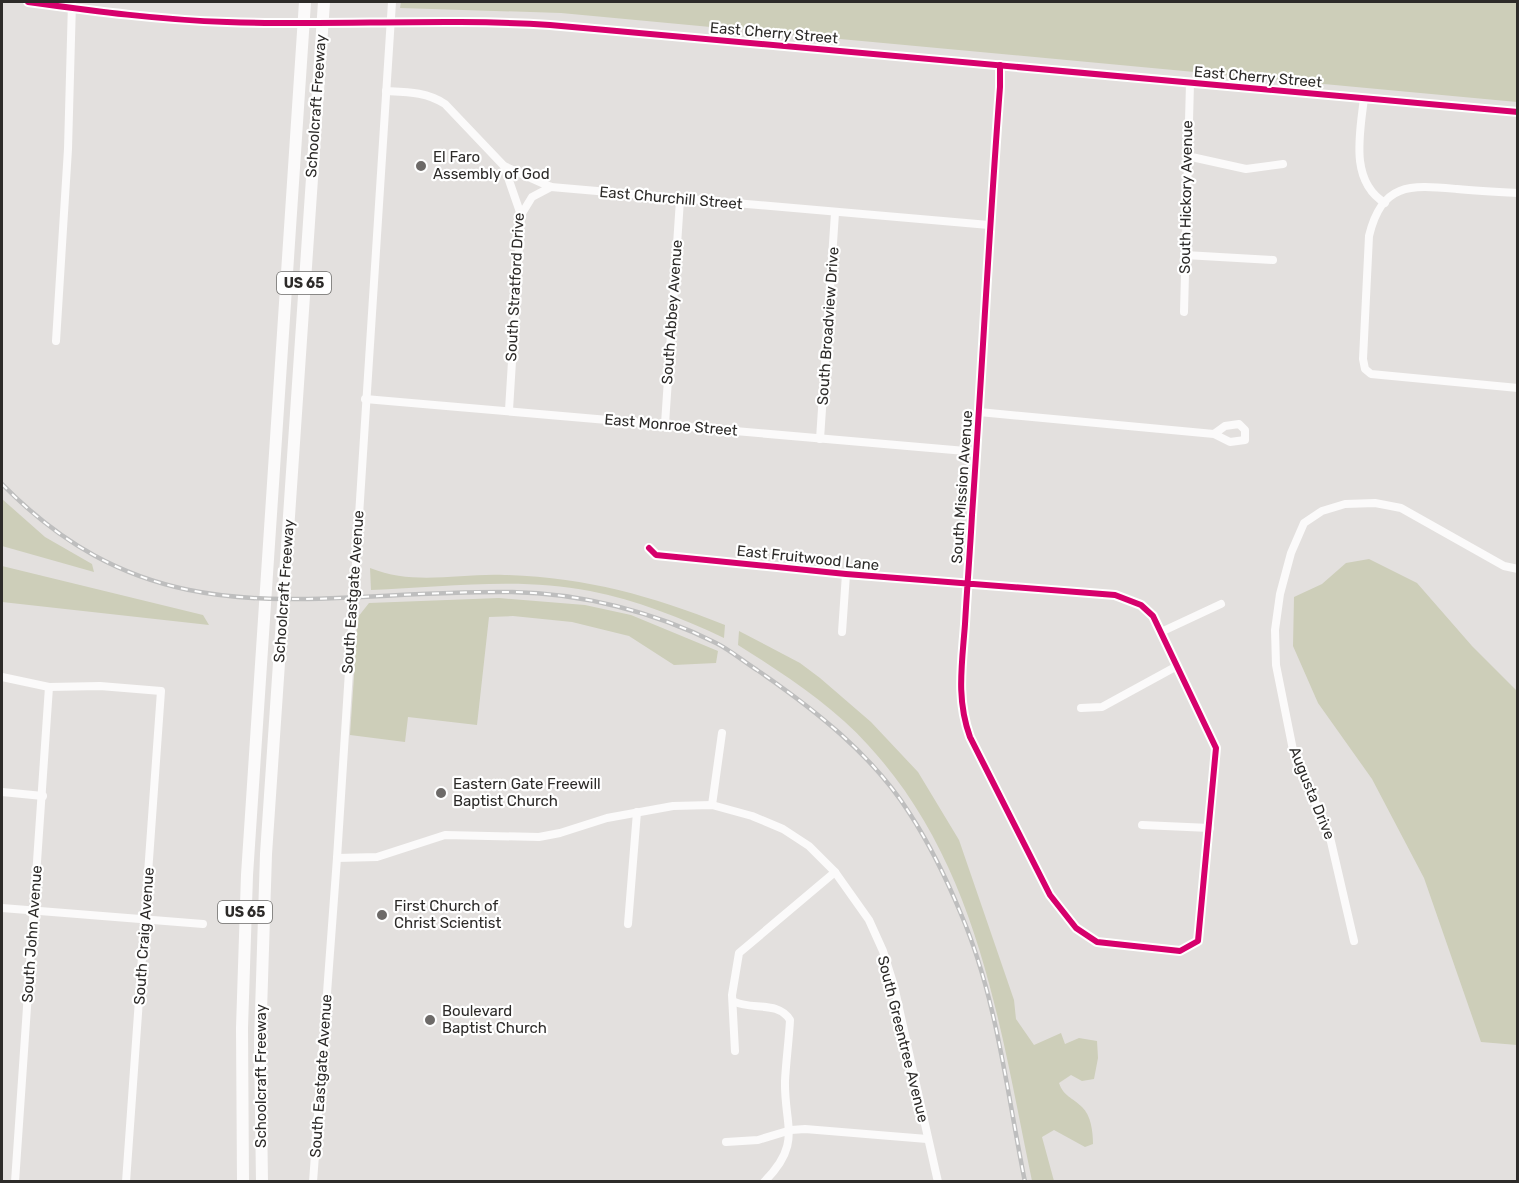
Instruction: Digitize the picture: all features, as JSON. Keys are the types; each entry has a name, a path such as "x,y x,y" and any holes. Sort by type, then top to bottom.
{"highway":[{"name":"Schoolcraft Freeway","path":"243,1182 242,1028 245,907 305,2"},
{"name":"Schoolcraft Freeway","path":"262,1182 262,955 280,644 324,2"}],"street":[{"name":"East Cherry Street","path":"28,2 72,5 184,20 550,25 1518,112"},
{"name":"South Eastgate Avenue","path":"313,1182 337,858 392,2"},
{"path":"56,341 68,149 72,5"},
{"name":"South Mission Avenue","path":"1000,65 960,698 970,737 1050,895 1077,928 1097,942"},
{"name":"South Hickory Avenue","path":"1184,312 1190,83"},
{"name":"East Churchill Street","path":"386,91 409,92 436,98 445,104 504,166 551,187 680,200 989,225"},
{"path":"1364,98 1359,163 1364,178 1376,197 1385,203"},
{"path":"1187,156 1246,169 1283,164"},
{"name":"South Stratford Drive","path":"504,166 521,215 509,410"},
{"path":"1518,193 1417,185 1394,194 1385,203 1373,218 1369,236 1363,359 1365,369 1371,374 1518,388"},
{"path":"521,215 532,197 551,187"},
{"name":"South Abbey Avenue","path":"665,424 680,200"},
{"name":"South Broadview Drive","path":"820,439 835,213"},
{"path":"1185,255 1273,260"},
{"name":"East Monroe Street","path":"365,399 977,452"},
{"path":"979,412 1214,434"},
{"name":"Augusta Drive","path":"1354,941 1329,832 1294,755 1276,665 1275,630 1280,594 1291,553 1304,523 1322,511 1345,504 1375,503 1401,508 1504,566 1518,569"},
{"name":"East Fruitwood Lane","path":"650,548 656,555 968,585 1115,595 1141,605 1153,616 1216,748 1198,941 1180,951 1097,942"},
{"path":"842,632 846,574"},
{"path":"1161,632 1221,604"},
{"path":"1081,708 1102,707 1177,666"},
{"path":"2,677 49,687"},
{"name":"South Craig Avenue","path":"49,687 100,686 161,691 126,1182"},
{"name":"South John Avenue","path":"15,1182 49,687"},
{"path":"712,805 722,733"},
{"path":"2,792 42,796"},
{"name":"South Greentree Avenue","path":"337,858 377,857 445,835 519,838 550,835 637,812 673,806 712,805 752,816 783,829 809,846 835,872 869,920 883,951 894,986 938,1182"},
{"path":"628,924 637,812"},
{"path":"1142,825 1210,828"},
{"path":"735,1051 735,1002 732,995 739,953 835,872"},
{"path":"2,908 203,924"},
{"path":"735,1002 743,1006 778,1009 786,1012 790,1020 785,1083 791,1130 787,1149 776,1170 764,1182"},
{"path":"726,1142 758,1140 791,1130 927,1139"}],"green space":[{"path":"401,2 1517,2 1517,102 561,13 400,8"},
{"path":"2,499 45,537 92,564 94,572 2,546"},
{"path":"1369,559 1417,583 1472,646 1517,691 1517,1045 1481,1042 1424,878 1372,779 1318,703 1293,646 1294,597 1322,584 1346,563"},
{"path":"2,566 203,615 209,625 2,602"},
{"path":"370,568 420,578 505,575 591,584 670,605 725,625 724,638 642,605 590,591 563,587 481,584 371,590"},
{"path":"499,598 585,605 631,615 718,651 716,663 674,665 629,636 572,622 513,616 489,617 477,725 408,717 405,742 350,735 358,617 369,603"},
{"path":"739,631 800,663 820,678 871,722 918,772 959,840 1014,1000 1016,1019 1034,1045 1061,1033 1065,1044 1079,1038 1097,1041 1098,1058 1094,1079 1082,1081 1071,1075 1059,1083 1066,1094 1088,1114 1093,1144 1085,1147 1054,1130 1042,1137 1054,1181 1032,1181 995,1007 980,951 960,895 936,842 906,792 854,730 823,703 738,645"}],"railway":[{"path":"2,484 61,535 120,568 181,588 242,597 305,599 512,592 564,596 617,606 668,622 731,652 800,701 841,734 895,792 924,838 961,914 984,979 1000,1046 1025,1182"}],"cycle path":[{"path":"28,2 127,15 202,21 469,22 550,25 1518,112"},
{"path":"649,548 656,555 846,574 1115,595 1141,605 1153,616 1216,748 1198,941 1180,951 1097,942 1076,928 1050,895 970,737 966,723 961,695 962,667 965,624 967,597 968,583 992,194 1000,87 1000,65"}],"place":[{"name":"El Faro Assembly of God","path":"421,166"},
{"name":"Eastern Gate Freewill Baptist Church","path":"441,793"},
{"name":"First Church of Christ Scientist","path":"382,915"},
{"name":"Boulevard Baptist Church","path":"430,1020"}]}
